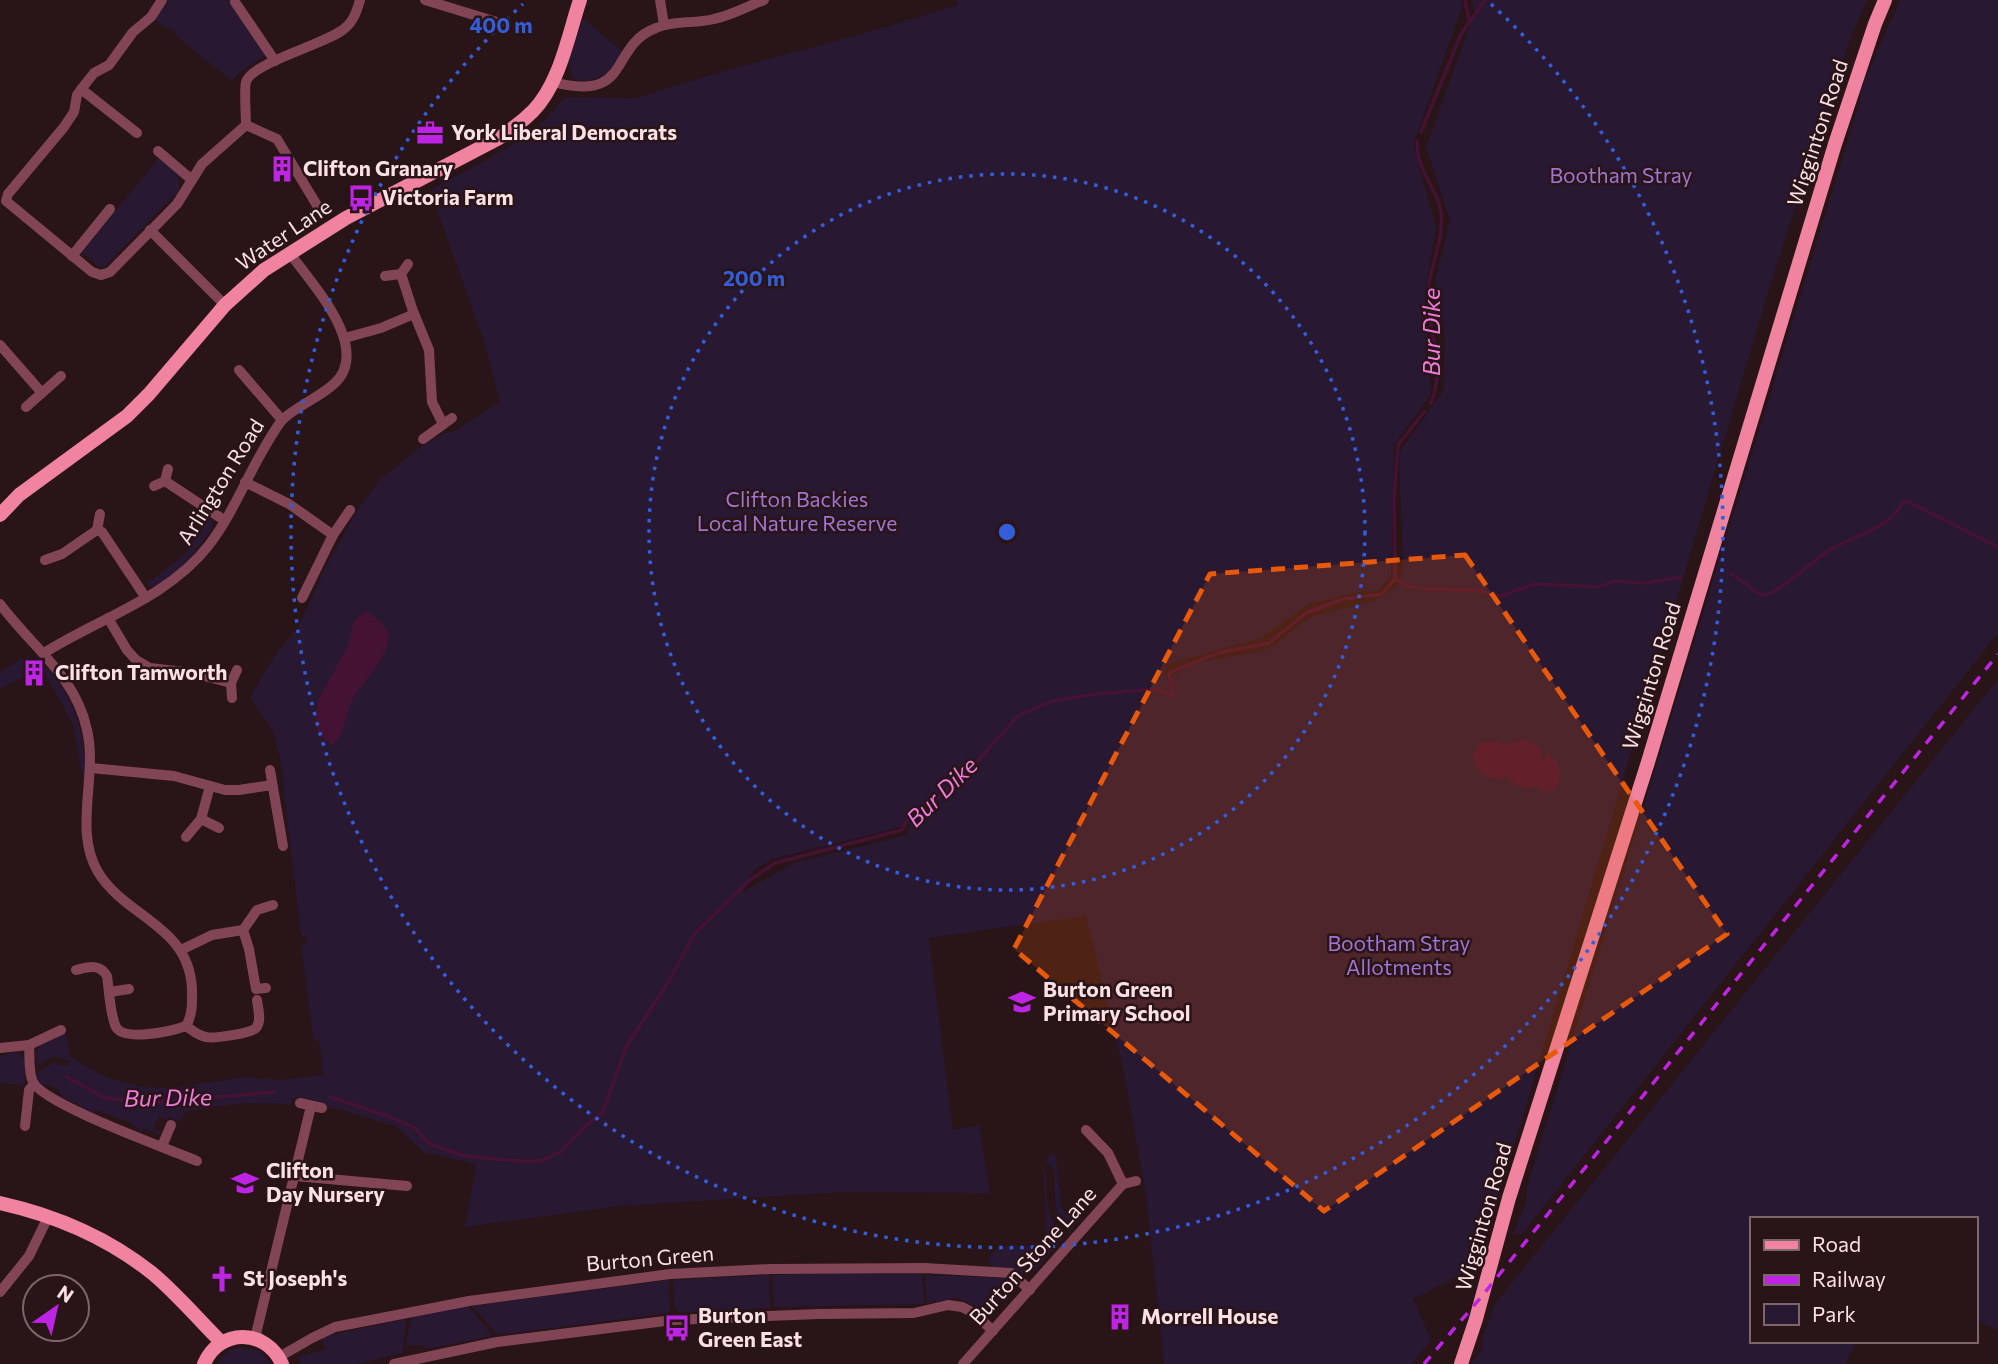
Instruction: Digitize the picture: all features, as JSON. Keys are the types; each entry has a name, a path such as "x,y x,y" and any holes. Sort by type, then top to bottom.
{"main road":[{"name":"Water Lane","path":"0,515 19,495 127,416 226,305 264,270 346,218 499,138 535,110 553,82 580,0"},
{"name":"Wigginton Road","path":"1461,1364 1509,1198 1648,762 1835,144 1885,0"},
{"path":"0,1203 48,1217 92,1235 133,1259 171,1291 221,1342"},
{"path":"204,1364 212,1350 233,1337 255,1338 268,1344 280,1361"}],"street":[{"path":"162,0 151,17 133,32 109,65 94,73 81,89 74,112 64,127 8,194 6,201 72,257 100,275 110,272 177,204 202,164 246,125 245,82 250,75 344,30 354,17 360,0"},
{"path":"425,0 500,23"},
{"path":"660,0 664,25"},
{"path":"553,82 591,87 618,70 636,42 653,29 664,25 717,19 764,0"},
{"path":"235,2 275,61"},
{"path":"81,89 137,133"},
{"path":"246,125 276,139 318,207"},
{"path":"158,151 192,180"},
{"path":"72,257 110,209"},
{"path":"150,230 226,305"},
{"path":"289,252 336,319 345,338 395,323 414,314"},
{"path":"384,275 404,269 414,314 429,350 432,402 447,421 423,439"},
{"name":"Arlington Road","path":"44,653 146,598 168,584 198,558 224,520 282,420 291,411 336,382 343,372 348,346 345,338"},
{"path":"0,346 42,393"},
{"path":"239,370 282,420"},
{"path":"26,407 61,376"},
{"path":"241,392 250,383"},
{"path":"168,469 159,483 224,520"},
{"path":"245,482 289,504 332,535"},
{"path":"302,598 332,535 349,510"},
{"path":"45,560 62,554 97,530 100,514"},
{"path":"97,530 102,532 146,598"},
{"path":"0,604 58,669 76,696 87,729 91,768 87,830 90,850 97,871 109,887 159,926 181,950 188,965 191,982 192,1006 186,1026"},
{"path":"108,618 127,650 136,660 150,668 193,673 231,683"},
{"path":"232,698 231,683 237,670"},
{"path":"91,768 174,776 210,786 239,790 272,785"},
{"path":"270,770 283,846"},
{"path":"186,837 201,819 210,786"},
{"path":"201,819 219,828"},
{"path":"181,950 212,935 243,930 257,911 273,905"},
{"path":"243,930 250,948 256,989 266,988"},
{"path":"76,970 99,967 107,976 116,1026 122,1033 131,1035 186,1026"},
{"path":"110,992 129,989"},
{"path":"186,1026 208,1038 251,1031 260,1021 257,1000"},
{"path":"0,1048 29,1045 61,1030"},
{"path":"29,1045 31,1076 34,1084 48,1096 90,1118 197,1161"},
{"path":"25,1126 29,1090 34,1084"},
{"path":"255,1338 311,1106"},
{"path":"162,1146 172,1125"},
{"path":"1086,1130 1108,1153 1123,1184"},
{"path":"295,1176 407,1186"},
{"name":"Burton Stone Lane","path":"963,1364 1123,1184 1136,1181"},
{"path":"0,1292 29,1256 48,1217"},
{"name":"Burton Green","path":"280,1361 312,1338 335,1327 469,1301 670,1274 771,1269 924,1268 1011,1273 1030,1290"},
{"path":"394,1364 498,1342 673,1320 914,1313 948,1305 962,1307 974,1313 993,1331"}],"highlighted area":[{"path":"1465,555 1727,934 1324,1211 1014,949 1210,574"}],"green space":[{"path":"170,0 234,0 250,35 266,54 232,81 176,36 175,31 157,21 156,16"},
{"path":"957,0 1462,0 1462,7 1413,145 1436,226 1425,293 1431,394 1394,445 1391,576 1379,590 1309,604 1261,638 1165,665 1168,682 1189,666 1268,648 1312,617 1373,600 1394,589 1400,581 1403,565 1399,453 1443,391 1445,338 1435,282 1450,220 1426,147 1474,14 1472,0 1867,0 1852,34 1773,276 1511,1156 1472,1269 1413,1299 1431,1340 1411,1364 1164,1364 1146,1194 1123,1067 1086,916 929,938 953,1130 979,1125 990,1193 844,1192 619,1206 465,1227 476,1164 423,1152 396,1126 315,1100 297,1097 291,1099 291,1105 238,1104 185,1112 180,1122 169,1117 167,1120 159,1117 153,1128 162,1133 160,1135 144,1128 140,1132 133,1124 98,1110 93,1113 65,1098 61,1099 60,1091 47,1084 43,1086 37,1077 37,1073 53,1063 67,1066 70,1061 54,1056 37,1066 35,1055 40,1045 65,1032 71,1058 108,1078 143,1087 171,1088 244,1077 278,1080 323,1075 320,1043 313,1038 301,945 306,944 305,936 301,936 280,757 273,731 250,698 273,658 299,625 326,566 358,509 382,478 423,445 444,433 453,432 500,402 484,341 430,190 517,141 544,121 566,97 636,98 957,5","holes":["910,825 907,835 794,863 743,892 754,870 772,859"]},
{"path":"1900,0 1998,0 1998,633 1522,1234 1513,1234 1527,1201 1527,1187 1861,98 1861,89"},
{"path":"583,19 622,51 608,70 589,80 573,78 568,62"},
{"path":"159,158 178,175 178,192 105,266 99,267 82,252"},
{"path":"210,518 213,525 211,530 185,563 161,583 152,587 146,584 183,556"},
{"path":"28,655 31,664 25,669 27,674 0,689 0,672"},
{"path":"47,667 65,692 77,719 84,747 86,778 83,778 73,724 43,671"},
{"path":"1998,679 1998,1330 1977,1321 1977,1217 1750,1217 1750,1343 1856,1343 1845,1364 1471,1364 1483,1348 1481,1341 1496,1303"},
{"path":"15,1052 26,1060 24,1085 0,1083 0,1056"},
{"path":"1052,1152 1056,1157 1062,1209 1077,1222 1070,1231 1059,1218 1054,1169 1045,1161"},
{"path":"1044,1170 1050,1215 1063,1238 1036,1270 1023,1276 1007,1267 992,1267 988,1258 995,1251 1009,1246 1046,1243"},
{"path":"922,1274 924,1304 774,1307 772,1275"},
{"path":"769,1275 770,1308 678,1313 678,1309 674,1309 673,1280"},
{"path":"925,1275 1004,1278 1010,1289 989,1312 957,1298 927,1303"},
{"path":"669,1280 670,1313 498,1335 472,1306"},
{"path":"468,1306 493,1336 425,1349 424,1345 405,1346 412,1317"},
{"path":"407,1319 402,1353 357,1364 301,1364 298,1357 325,1349 321,1337"},
{"path":"240,1347 260,1351 272,1364 216,1364 230,1350"}],"shaded area":[{"path":"366,611 383,624 388,633 388,642 385,653 356,693 333,746 318,733 315,717 319,698 347,648 354,621"},
{"path":"1525,739 1541,748 1543,761 1548,754 1559,766 1559,781 1554,791 1542,791 1539,786 1525,788 1505,777 1500,780 1487,777 1476,768 1473,755 1481,742 1498,741 1504,745"}],"waterway":[{"path":"1465,0 1469,20"},
{"name":"Bur Dike","path":"1421,132 1461,34 1485,0"},
{"name":"Bur Dike","path":"1417,141 1419,160 1438,199 1442,223 1428,290 1437,366 1431,403"},
{"name":"Bur Dike","path":"330,1097 415,1128 430,1144 465,1156 528,1162 543,1160 560,1152 587,1124 602,1114 627,1045 669,981 695,933 750,880 775,863 902,830 909,816 945,793 1019,715 1053,701 1096,694 1156,689 1173,694 1169,674 1173,671 1218,653 1269,643 1306,613 1343,599 1382,594 1395,579 1394,498 1398,445 1424,412"},
{"path":"1731,574 1759,594 1768,594 1825,553 1885,522 1907,501 1998,547"},
{"path":"1425,589 1476,590 1501,596 1535,584 1599,587 1614,581 1646,583 1681,577"},
{"path":"1395,579 1407,586 1419,588"},
{"name":"Bur Dike","path":"67,1077 105,1098 148,1103 274,1092"}],"railway":[{"path":"1424,1364 1482,1296 1998,654"}],"place":[{"name":"York Liberal Democrats","path":"430,133"},
{"name":"Clifton Granary","path":"282,169"},
{"name":"Victoria Farm","path":"361,198"},
{"name":"Clifton Tamworth","path":"34,673"},
{"name":"Burton Green Primary School","path":"1022,1002"},
{"name":"Clifton Day Nursery","path":"245,1183"},
{"name":"St Joseph's","path":"222,1279"},
{"name":"Morrell House","path":"1120,1317"},
{"name":"Burton Green East","path":"677,1328"}],"park label":[{"name":"Bootham Stray","path":"1621,176"},
{"name":"Clifton Backies Local Nature Reserve","path":"797,512"},
{"name":"Bootham Stray Allotments","path":"1399,956"}]}
